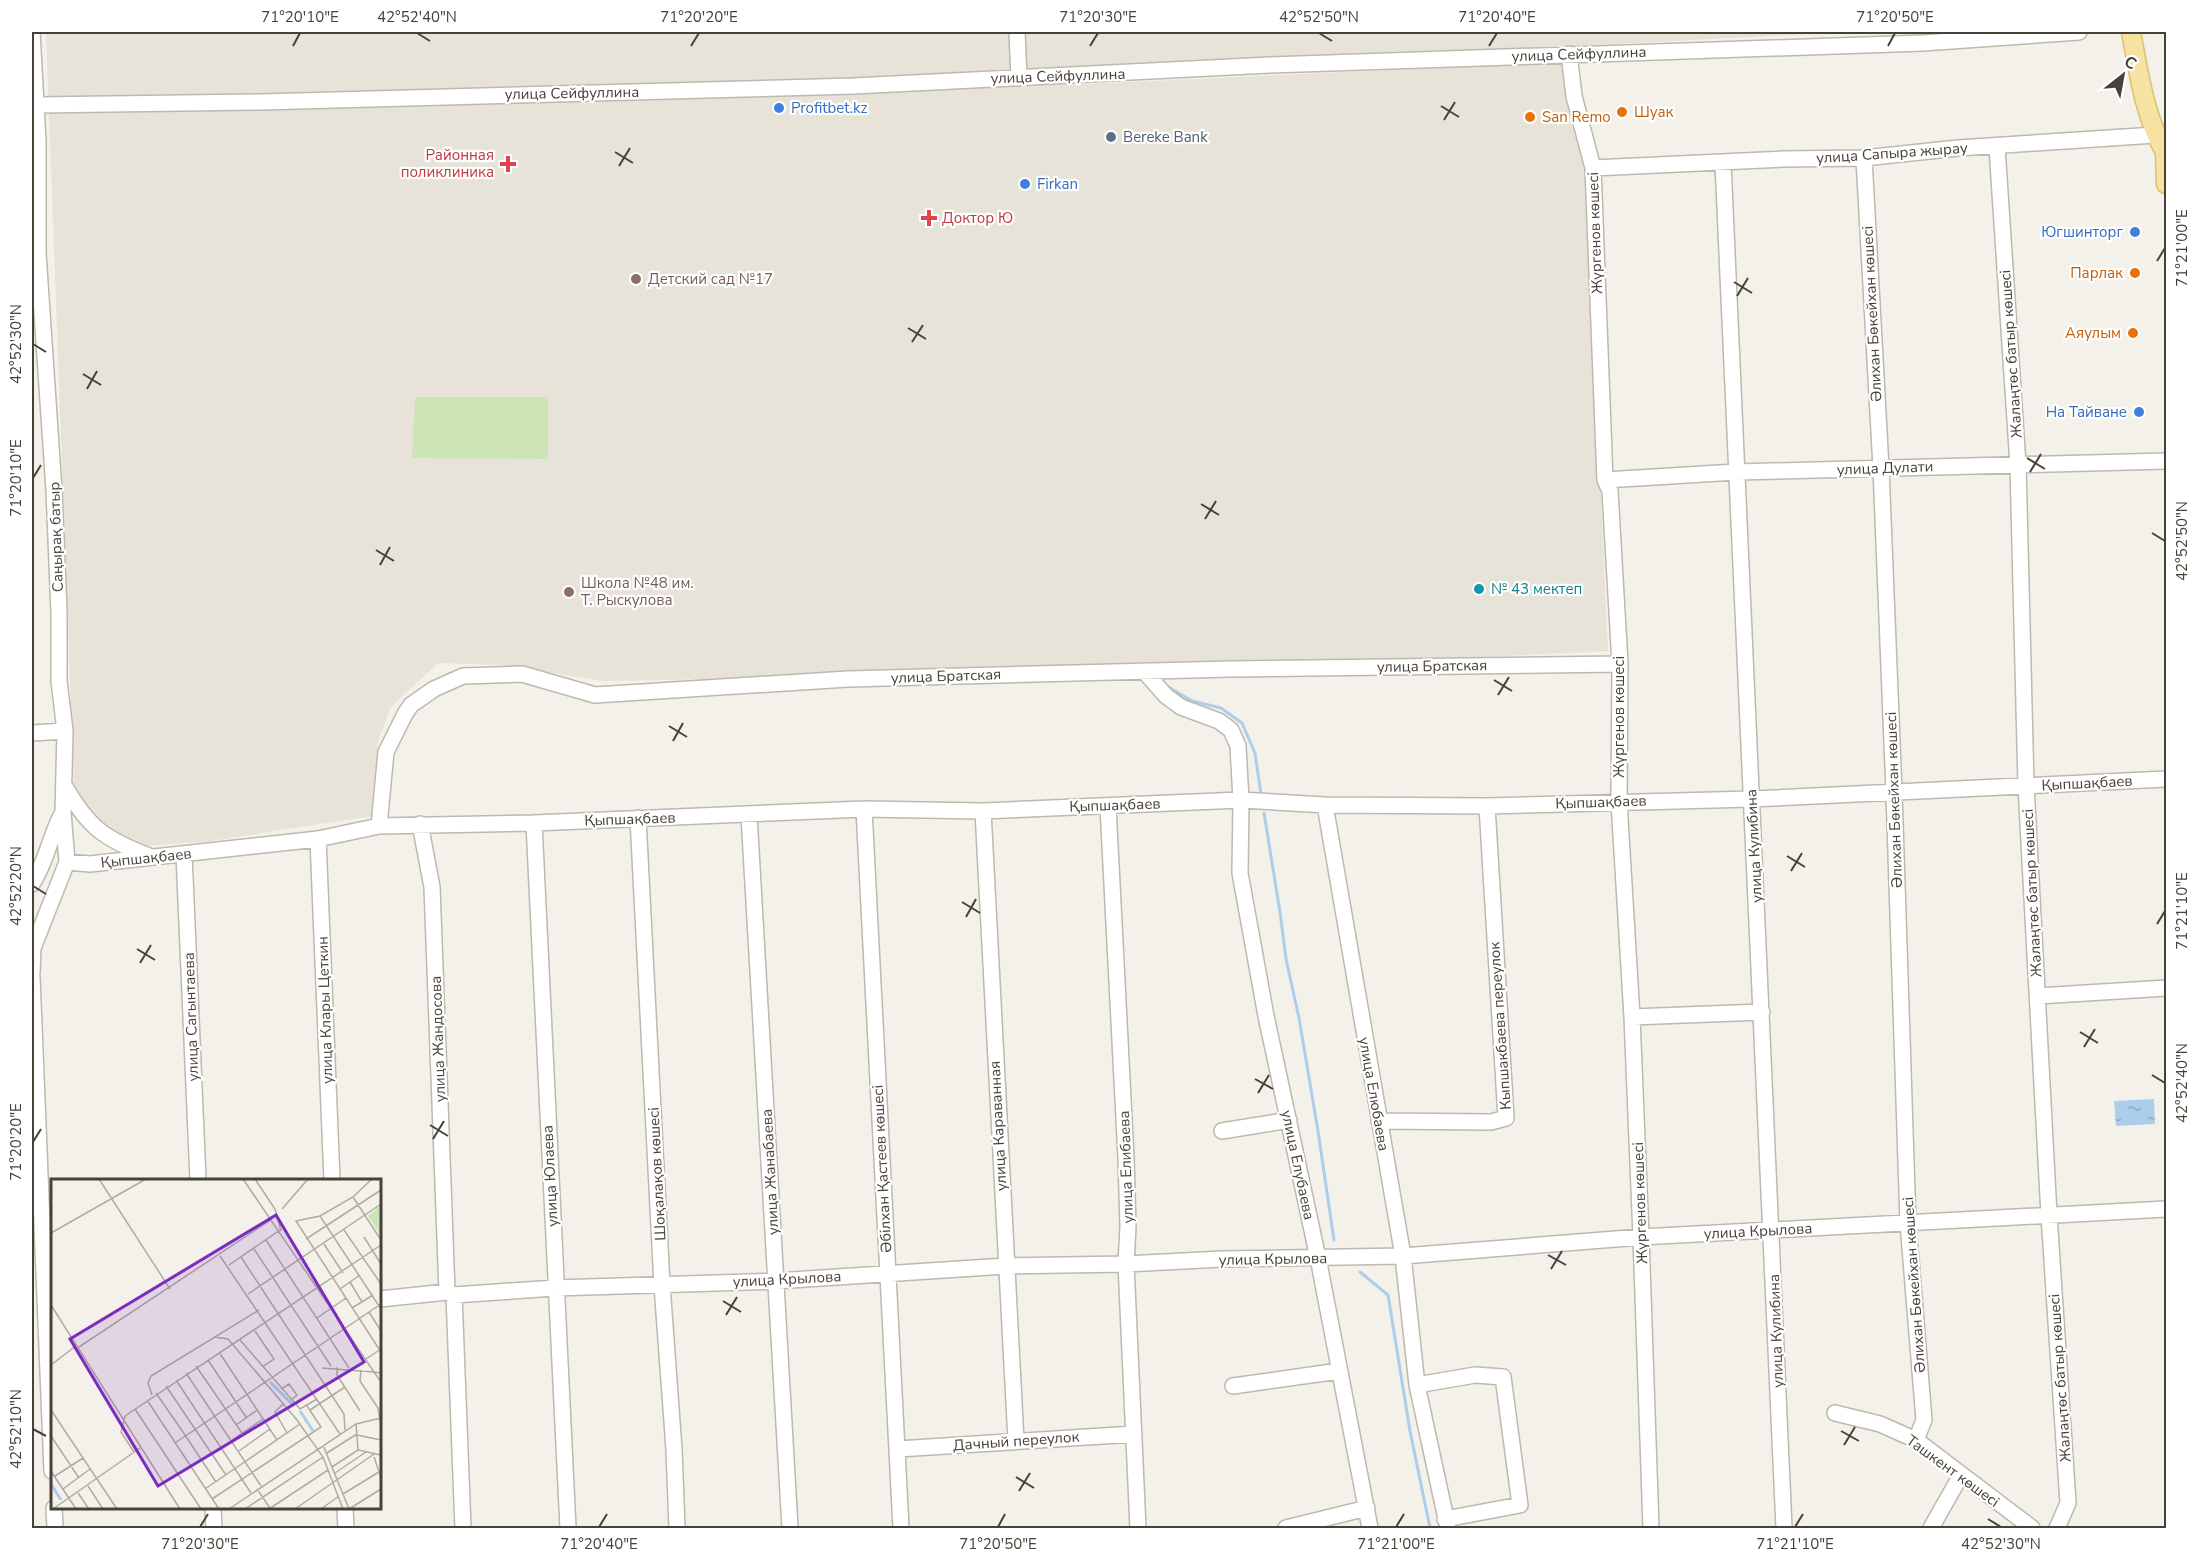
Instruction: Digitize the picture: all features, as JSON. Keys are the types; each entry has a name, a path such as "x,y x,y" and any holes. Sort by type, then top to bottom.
{"main road":[{"path":"2131,32 2140,82 2162,145 2166,183"}],"street":[{"name":"Саңырақ батыр","path":"32,32 36,105 38,253 54,490 59,612 59,681 64,731 63,812 67,862"},
{"path":"1017,32 1019,78"},
{"name":"улица Сейфуллина","path":"36,105 769,89 1270,65 1923,43 2079,32"},
{"name":"Жүргенов көшесі","path":"1569,54 1574,96 1593,168 1605,480 1610,491 1620,664 1619,802 1632,1017 1651,1528"},
{"name":"улица Сапыра жырау","path":"1593,168 1784,159 1864,158 1958,148 2162,145"},
{"name":"Жалаңтөс батыр көшесі","path":"1997,147 2018,465 2026,786 2049,1215 2068,1503 2057,1528"},
{"name":"Әлихан Бөкейхан көшесі","path":"1864,158 1881,468 1908,1223 1924,1420 1916,1440"},
{"name":"улица Кулибина","path":"1723,163 1784,1528"},
{"name":"улица Дулати","path":"1605,480 1736,472 2166,461"},
{"name":"улица Братская","path":"379,826 386,752 405,714 411,705 434,689 463,676 522,674 595,695 848,679 1144,671 1620,664"},
{"name":"улица Елубаева","path":"1144,671 1166,696 1181,707 1219,721 1231,730 1238,746 1241,801 1240,873 1266,1016 1318,1258 1370,1528"},
{"path":"32,733 64,731"},
{"name":"Қыпшақбаев","path":"67,862 90,864 154,858 318,839 379,826 420,824 534,823 864,809 983,811 1241,801 1325,805 1487,806 1752,799 2166,779"},
{"path":"64,784 78,810 99,832 123,846 154,858"},
{"name":"улица Елюбаева","path":"1325,805 1403,1256 1417,1385 1446,1524 1520,1505 1503,1377 1474,1375 1417,1385"},
{"name":"улица Елибаева","path":"1108,806 1126,1158 1128,1226 1126,1264 1138,1528"},
{"name":"Кыпшакбаева переулок","path":"1378,1121 1491,1122 1506,1118 1487,806"},
{"name":"Әбілхан Қастеев көшесі","path":"864,809 901,1528"},
{"name":"улица Караванная","path":"983,811 1005,1266 1016,1441"},
{"path":"32,885 42,869 56,824 63,812"},
{"name":"улица Жанабаева","path":"748,815 790,1528"},
{"name":"Шоқалақов көшесі","path":"638,818 662,1285 675,1449 676,1528"},
{"name":"улица Юлаева","path":"534,823 568,1528"},
{"name":"улица Жандосова","path":"420,824 432,887 464,1528"},
{"name":"улица Клары Цеткин","path":"318,839 332,1179"},
{"name":"улица Сагынтаева","path":"184,854 198,1179"},
{"path":"32,885 67,862"},
{"path":"51,1453 36,1186 32,975 33,948 67,862"},
{"path":"2038,996 2166,988"},
{"path":"1632,1017 1762,1012"},
{"path":"1222,1131 1289,1120"},
{"name":"улица Крылова","path":"381,1299 555,1288 776,1281 1005,1266 1403,1256 1641,1237 2166,1209"},
{"path":"1233,1386 1340,1371"},
{"name":"Ташкент көшесі","path":"1835,1413 1880,1424 1916,1440 2032,1528"},
{"name":"Дачный переулок","path":"898,1449 1134,1434"},
{"path":"1930,1528 1961,1476"},
{"path":"1286,1528 1367,1508"},
{"path":"54,1509 55,1528"},
{"path":"213,1509 214,1528"},
{"path":"345,1509 346,1528"}],"shaded area":[{"path":"46,32 1012,32 1014,75 249,106 1087,84 1564,62 1591,179 1595,368 1608,651 1199,671 603,681 501,665 438,663 391,707 377,743 379,815 211,841 145,846 122,837 99,825 74,788"},
{"path":"1024,32 1848,32 1025,74"}],"green space":[{"path":"415,397 548,397 548,459 412,458"}],"water":[{"path":"2154,1099 2155,1124 2116,1126 2114,1101"}],"waterway":[{"path":"1165,685 1192,701 1221,708 1242,723 1255,753 1261,794"},
{"path":"1264,813 1286,959 1299,1018 1334,1240"},
{"path":"1360,1272 1388,1295 1410,1431 1430,1528"}],"place":[{"name":"Profitbet.kz","path":"779,108"},
{"name":"Шуак","path":"1622,112"},
{"name":"San Remo","path":"1530,117"},
{"name":"Bereke Bank","path":"1111,137"},
{"name":"Районная поликлиника","path":"508,164"},
{"name":"Firkan","path":"1025,184"},
{"name":"Доктор Ю","path":"929,218"},
{"name":"Югшинторг","path":"2135,232"},
{"name":"Парлак","path":"2135,273"},
{"name":"Детский сад №17","path":"636,279"},
{"name":"Аяулым","path":"2133,333"},
{"name":"На Тайване","path":"2139,412"},
{"name":"№ 43 мектеп","path":"1479,589"},
{"name":"Школа №48 им. Т. Рыскулова","path":"569,592"}]}
